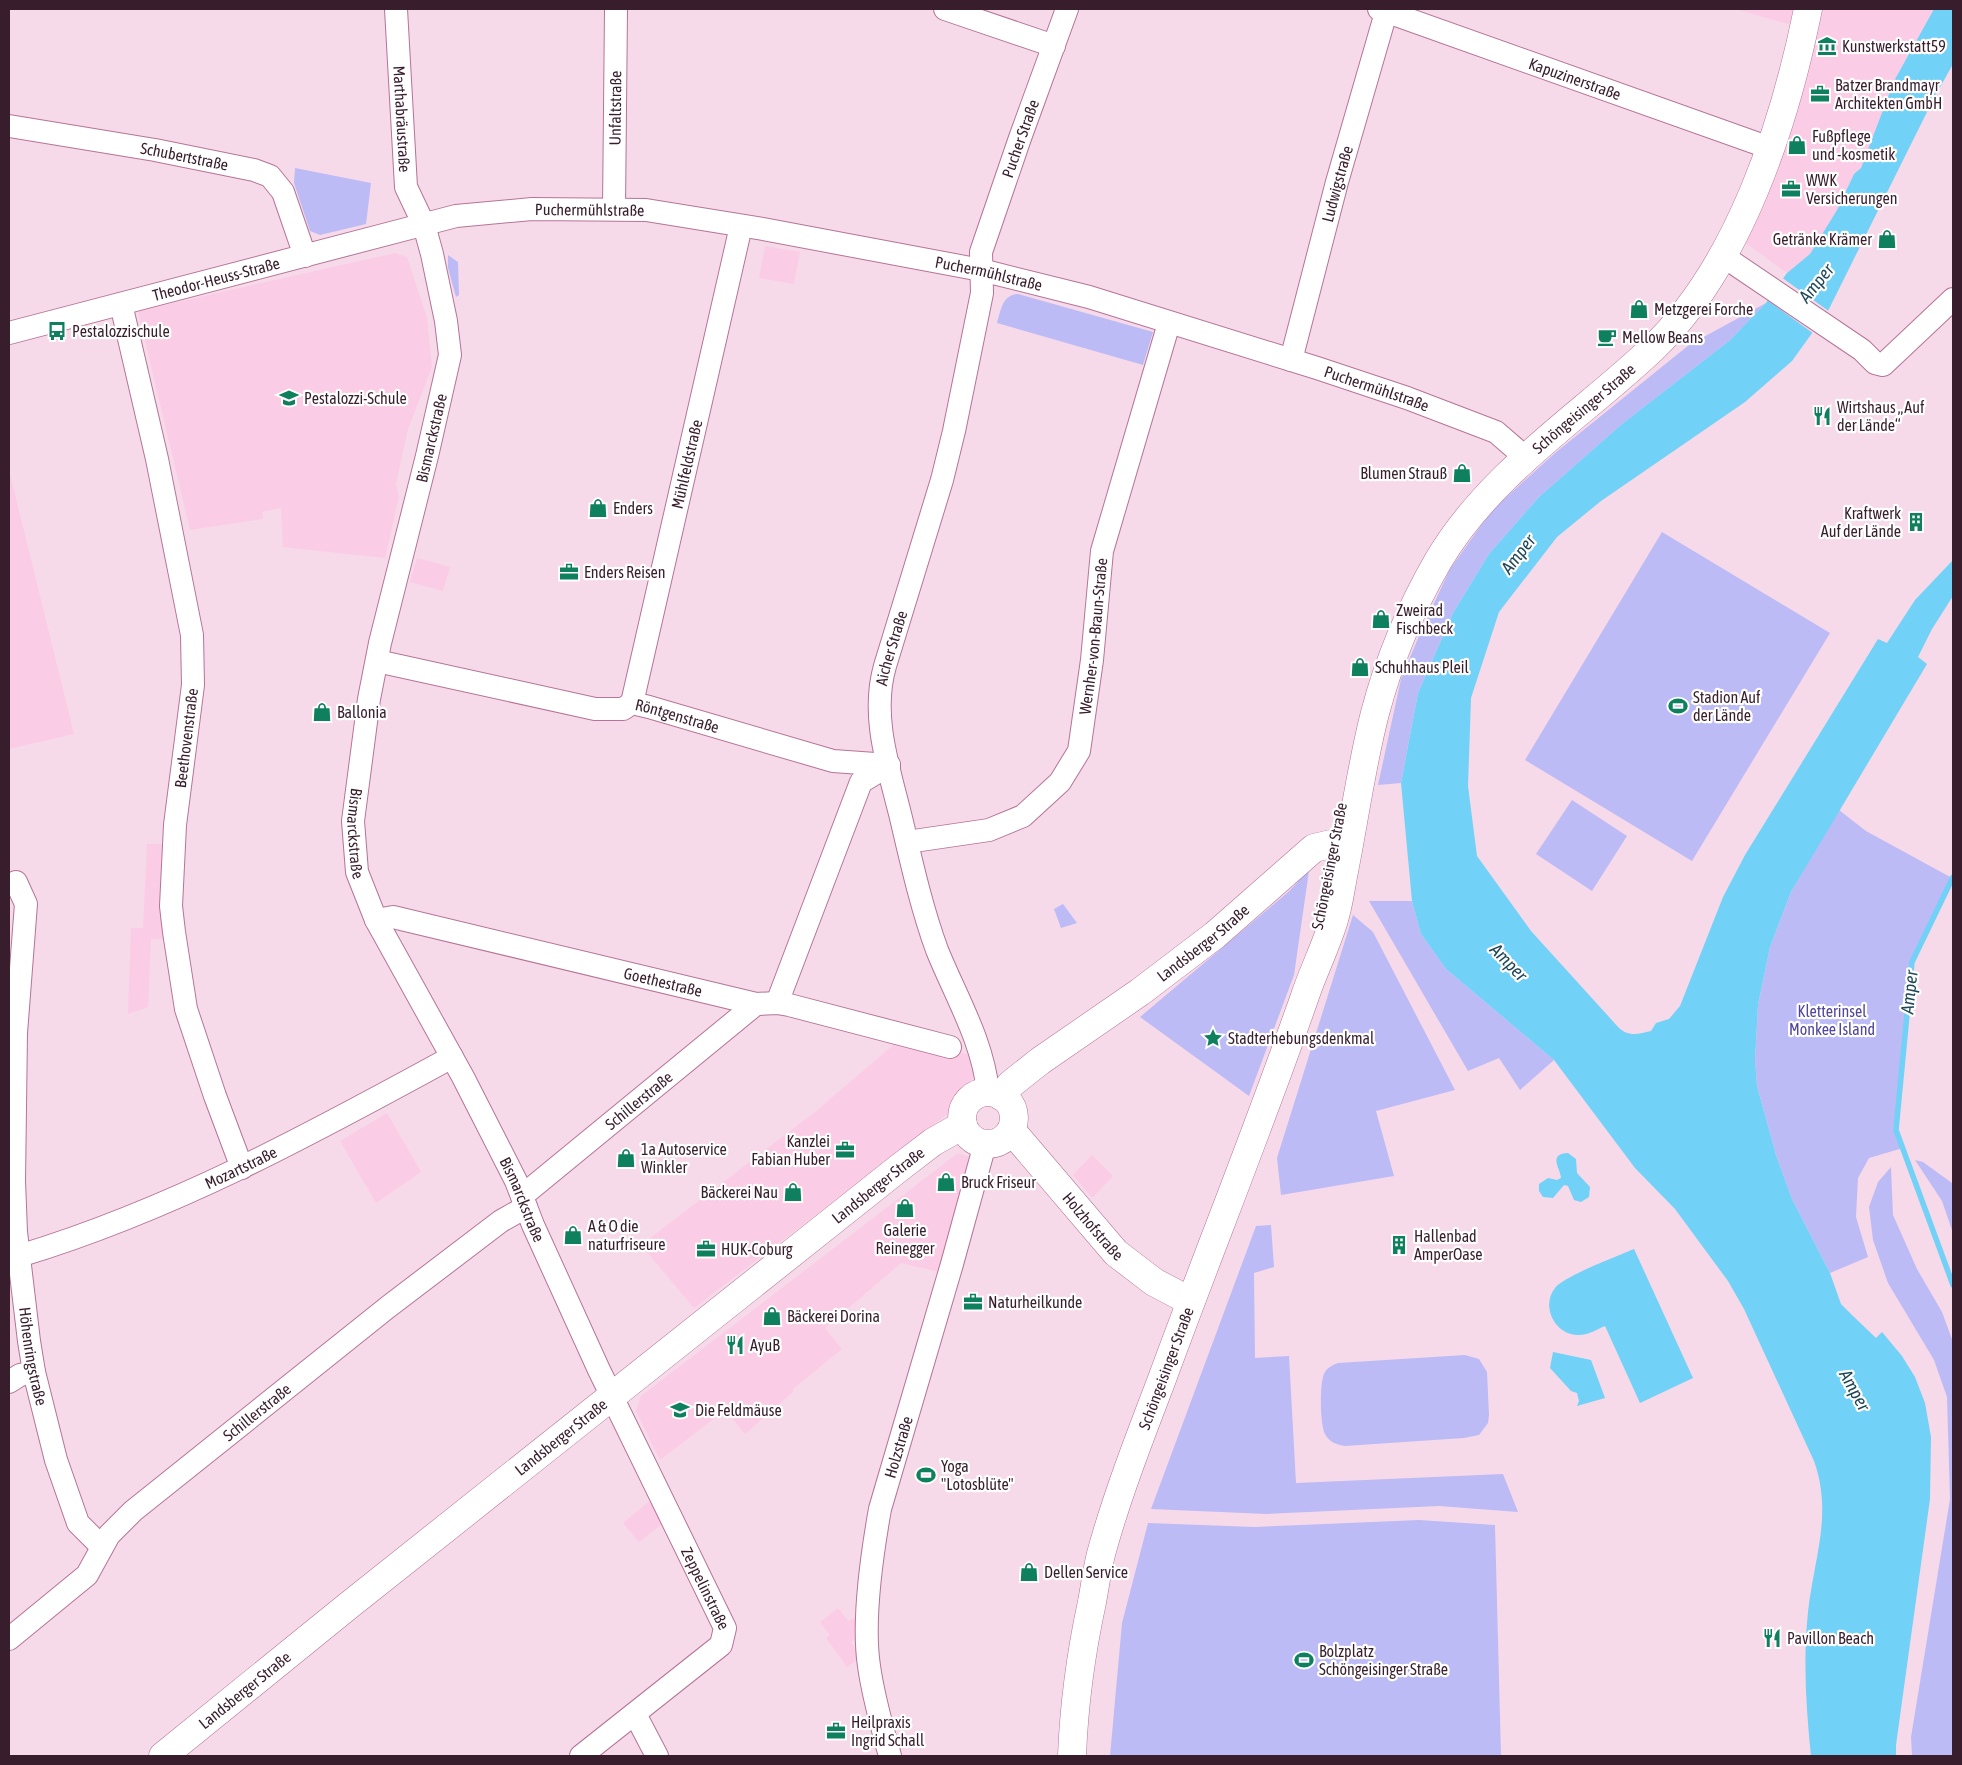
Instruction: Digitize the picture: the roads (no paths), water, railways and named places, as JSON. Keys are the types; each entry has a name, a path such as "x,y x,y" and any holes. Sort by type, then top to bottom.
{"street":[{"name":"Marthabräustraße","path":"396,9 406,188 424,225"},
{"name":"Unfaltstraße","path":"614,208 616,9"},
{"path":"945,9 1054,46"},
{"name":"Pucher Straße","path":"981,270 981,252 985,239 1068,9"},
{"name":"Schöngeisinger Straße","path":"1306,992 1331,844 1342,798 1374,716 1397,645 1416,600 1441,556 1487,497 1526,458 1664,338 1681,319 1723,256 1770,148 1791,84 1808,9"},
{"name":"Kapuzinerstraße","path":"1384,10 1770,148"},
{"name":"Ludwigstraße","path":"1291,360 1384,10"},
{"name":"Schubertstraße","path":"9,126 155,150 254,170 270,176 283,192 305,256"},
{"name":"Puchermühlstraße","path":"424,225 456,216 490,212 614,208 646,210 981,270 1089,297 1407,398 1496,432 1526,458"},
{"name":"Theodor-Heuss-Straße","path":"9,334 305,256 385,237 424,225"},
{"name":"Bismarckstraße","path":"424,225 446,321 450,355 369,699 353,820 357,872 376,920 452,1057 524,1202 614,1396"},
{"name":"Mühlfeldstraße","path":"632,703 741,226"},
{"path":"1723,256 1862,350 1875,363 1883,365 1953,299"},
{"name":"Aicher Straße","path":"888,765 879,712 881,680 942,480 954,431 979,310 981,270"},
{"name":"Beethovenstraße","path":"121,304 161,478 192,635 193,685 175,825 171,906 174,932 186,1009 215,1096 242,1168"},
{"name":"Wernher-von-Braun-Straße","path":"907,842 989,830 1023,816 1060,782 1078,751 1092,660 1102,551 1169,322"},
{"name":"Röntgenstraße","path":"377,661 595,709 623,709 632,703 843,764 888,765"},
{"name":"Schöngeisinger Straße","path":"1072,1756 1078,1673 1100,1560 1116,1503 1190,1301 1283,1062 1306,992 1333,922 1374,716"},
{"path":"767,1003 861,782 888,765 926,919 978,1044 994,1094 1013,1109 1012,1131 997,1143 985,1144 972,1138 963,1125 963,1112 975,1096 994,1094"},
{"name":"Landsberger Straße","path":"994,1094 1011,1084 1040,1061 1140,992 1215,935 1314,848 1331,844"},
{"name":"Höhenringstraße","path":"16,882 26,904 15,1066 14,1181 19,1256 34,1372 56,1460 78,1523 102,1548"},
{"name":"Goethestraße","path":"376,920 393,917 950,1047"},
{"name":"Schillerstraße","path":"9,1639 87,1575 109,1535 134,1511 395,1301 501,1221 767,1003"},
{"name":"Mozartstraße","path":"19,1256 106,1226 242,1168 452,1057"},
{"name":"Landsberger Straße","path":"163,1756 355,1600 915,1155 963,1125"},
{"name":"Holzhofstraße","path":"1012,1131 1116,1252 1154,1282 1190,1301"},
{"name":"Holzstraße","path":"890,1756 869,1664 868,1623 875,1536 880,1509 952,1267 985,1144"},
{"path":"9,1382 20,1375 34,1372"},
{"name":"Zeppelinstraße","path":"581,1756 721,1645 725,1628 614,1396"},
{"path":"635,1714 657,1756"}],"water":[{"path":"1934,9 1953,9 1953,64 1934,98 1828,311 1792,361 1745,402 1601,501 1557,537 1499,612 1471,698 1468,786 1477,856 1531,931 1619,1028 1630,1034 1651,1031 1656,1023 1669,1019 1680,1006 1723,897 1745,855 1878,639 1887,643 1915,600 1953,560 1953,596 1932,629 1918,657 1927,664 1791,892 1770,947 1758,1005 1755,1060 1757,1086 1776,1155 1792,1199 1830,1273 1841,1304 1852,1315 1882,1332 1902,1356 1915,1377 1925,1403 1931,1437 1930,1499 1896,1756 1811,1756 1806,1684 1806,1630 1822,1518 1822,1499 1814,1461 1744,1309 1728,1281 1675,1209 1635,1168 1554,1060 1446,969 1421,934 1412,901 1401,783 1418,693 1453,613 1489,554 1539,497 1622,424 1729,341 1766,303 1787,273 1810,254 1837,210 1854,174 1861,168 1894,81"},
{"path":"1568,1153 1576,1159 1577,1173 1590,1187 1589,1197 1581,1202 1574,1200 1568,1186 1564,1185 1553,1198 1543,1197 1539,1191 1539,1184 1548,1178 1557,1180 1561,1178 1557,1159 1558,1156"},
{"path":"1634,1249 1693,1378 1640,1403 1605,1326 1593,1332 1579,1335 1563,1331 1553,1319 1549,1304 1555,1288 1560,1283 1580,1272"},
{"path":"1553,1352 1591,1360 1605,1398 1577,1406 1579,1401 1577,1393 1571,1391 1550,1368"}],"waterway":[{"name":"Amper","path":"1953,877 1912,962 1896,1130 1953,1285"}],"place":[{"name":"Kunstwerkstatt59","path":"1827,46"},
{"name":"Batzer Brandmayr Architekten GmbH","path":"1820,94"},
{"name":"Fußpflege und -kosmetik","path":"1797,145"},
{"name":"WWK Versicherungen","path":"1791,189"},
{"name":"Getränke Krämer","path":"1887,239"},
{"name":"Metzgerei Forche","path":"1639,309"},
{"name":"Pestalozzischule","path":"57,331"},
{"name":"Mellow Beans","path":"1607,337"},
{"name":"Pestalozzi-Schule","path":"289,398"},
{"name":"Wirtshaus „Auf der Lände“","path":"1822,416"},
{"name":"Blumen Strauß","path":"1462,473"},
{"name":"Enders","path":"598,508"},
{"name":"Kraftwerk Auf der Lände","path":"1916,522"},
{"name":"Enders Reisen","path":"569,572"},
{"name":"Zweirad Fischbeck","path":"1381,619"},
{"name":"Schuhhaus Pleil","path":"1360,667"},
{"name":"Stadion Auf der Lände","path":"1678,706"},
{"name":"Ballonia","path":"322,712"},
{"name":"Stadterhebungsdenkmal","path":"1213,1038"},
{"name":"Kanzlei Fabian Huber","path":"845,1150"},
{"name":"1a Autoservice Winkler","path":"626,1158"},
{"name":"Bruck Friseur","path":"946,1182"},
{"name":"Bäckerei Nau","path":"793,1192"},
{"name":"Galerie Reinegger","path":"905,1208"},
{"name":"A & O die naturfriseure","path":"573,1235"},
{"name":"Hallenbad AmperOase","path":"1399,1245"},
{"name":"HUK-Coburg","path":"706,1249"},
{"name":"Naturheilkunde","path":"973,1302"},
{"name":"Bäckerei Dorina","path":"772,1316"},
{"name":"AyuB","path":"735,1345"},
{"name":"Die Feldmäuse","path":"680,1410"},
{"name":"Yoga \"Lotosblüte\"","path":"926,1475"},
{"name":"Dellen Service","path":"1029,1572"},
{"name":"Pavillon Beach","path":"1772,1638"},
{"name":"Bolzplatz Schöngeisinger Straße","path":"1304,1660"},
{"name":"Heilpraxis Ingrid Schall","path":"836,1731"}],"park label":[{"name":"Kletterinsel Monkee Island","path":"1832,1020"}]}
